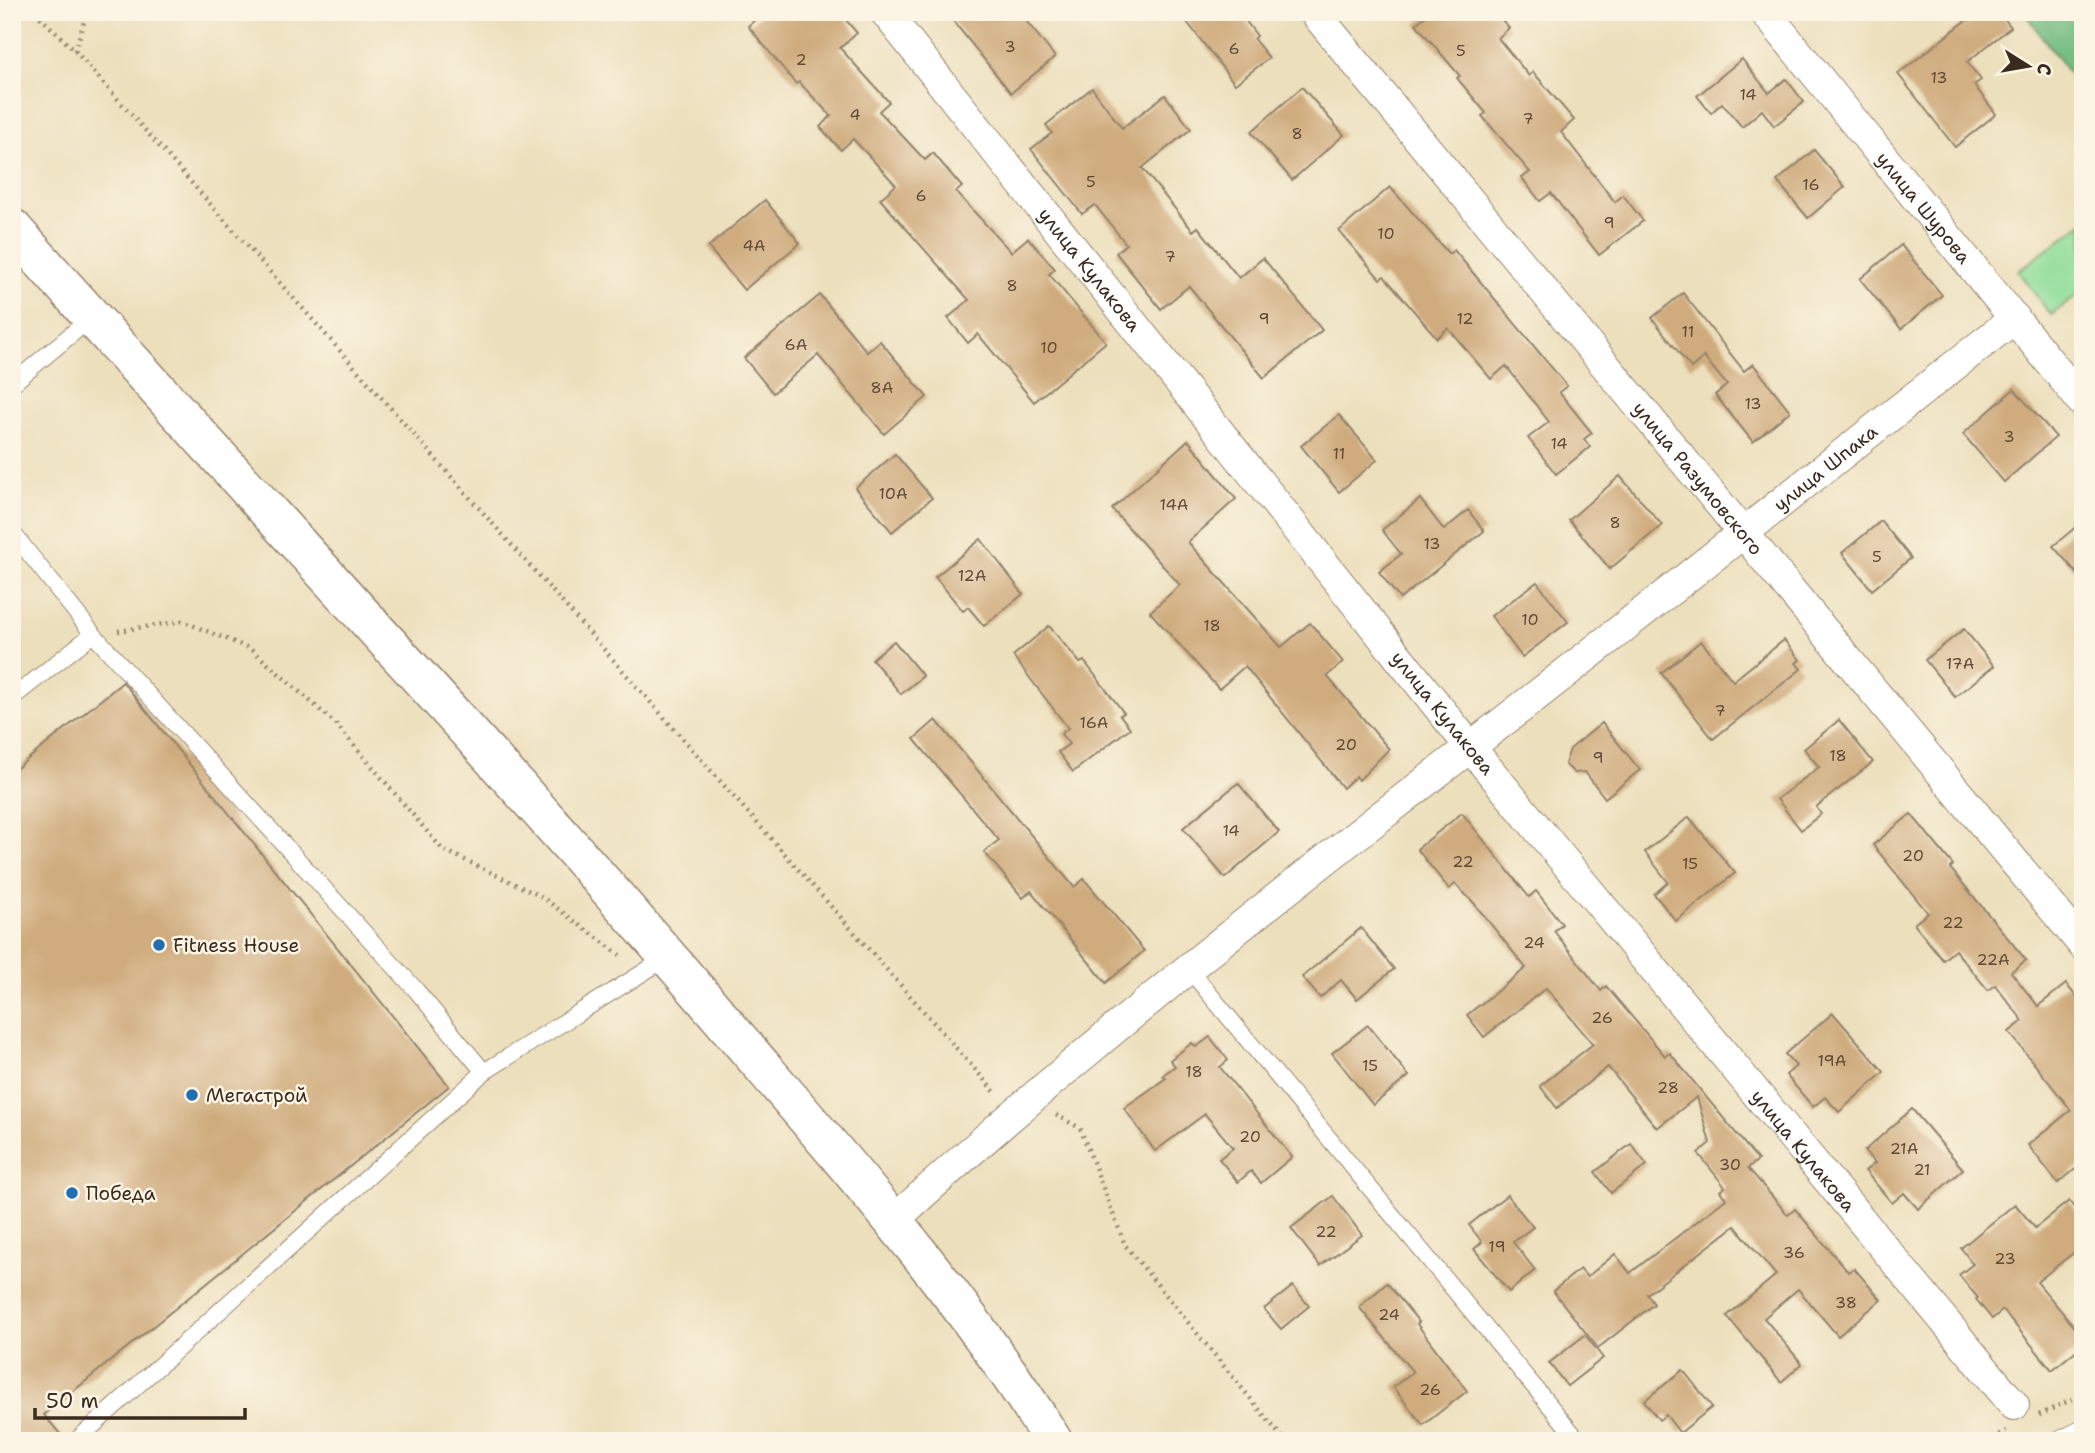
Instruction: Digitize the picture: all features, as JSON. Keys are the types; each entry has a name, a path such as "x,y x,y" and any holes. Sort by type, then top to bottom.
{"street":[{"name":"улица Кулакова","path":"885,12 1470,747 2014,1405"},
{"name":"улица Разумовского","path":"1314,12 2083,945"},
{"name":"улица Шурова","path":"1765,12 2083,403"},
{"path":"12,228 592,867 656,964 893,1221 1016,1381 1053,1441"},
{"name":"улица Шпака","path":"893,1221 1013,1112 1317,863 1470,747 2015,318"}],"lane":[{"path":"12,384 92,317"},
{"path":"12,532 93,634 416,990 484,1072"},
{"path":"12,698 93,634"},
{"path":"76,1441 484,1072 656,964"},
{"path":"1188,968 1579,1441"},
{"path":"2056,1441 2083,1428"}],"path":[{"path":"35,12 75,51 1013,1112 1045,1109 1080,1128 1125,1245 1285,1441"},
{"path":"75,51 87,12"},
{"path":"93,634 182,621 251,649 335,723 442,849 542,897 656,964"}],"green space":[{"path":"2024,12 2083,12 2083,92"},
{"path":"2083,223 2083,291 2051,315 2018,271"}],"building":[{"path":"764,12 839,12 857,33 840,48 889,102 879,111 925,160 933,153 962,187 956,192 1011,252 1028,238 1055,269 1049,274 1106,342 1034,402 978,334 968,343 948,318 969,300 880,199 896,185 853,139 841,150 820,127 831,116 799,82 796,84 748,26"},
{"path":"946,12 1019,12 1055,57 1011,93"},
{"path":"1200,12 1239,12 1257,36 1254,39 1269,58 1235,84 1187,22"},
{"path":"1430,12 1495,12 1509,28 1498,38 1529,76 1533,72 1574,120 1561,132 1615,202 1623,195 1643,221 1599,255 1551,193 1540,201 1522,178 1530,172 1482,116 1486,113 1457,78 1460,76 1416,24"},
{"path":"1977,12 1999,12 2011,27 1967,62 1981,80 1974,85 1996,114 1955,147 1898,74"},
{"path":"1742,59 1769,93 1786,79 1804,102 1774,126 1762,110 1742,127 1722,103 1711,113 1697,96"},
{"path":"1302,87 1344,135 1292,180 1251,132"},
{"path":"1092,88 1122,128 1165,95 1191,129 1142,168 1193,231 1198,227 1239,278 1263,258 1322,330 1264,378 1189,286 1161,309 1116,253 1126,244 1095,205 1082,214 1031,149 1052,133 1046,125"},
{"path":"1814,150 1845,187 1808,218 1777,181"},
{"path":"1390,187 1449,254 1454,250 1567,386 1559,392 1592,433 1584,439 1590,447 1556,474 1528,438 1549,422 1506,366 1491,379 1448,328 1437,338 1384,276 1380,279 1339,231"},
{"path":"765,200 800,243 744,290 708,247"},
{"path":"1901,245 1942,295 1901,329 1860,279"},
{"path":"1683,293 1744,371 1753,364 1790,411 1753,442 1715,395 1727,385 1704,357 1691,368 1652,318"},
{"path":"820,295 867,352 880,341 927,397 884,434 818,355 773,393 744,358"},
{"path":"2014,389 2056,437 2004,482 1963,434"},
{"path":"1339,415 1377,460 1339,492 1301,446"},
{"path":"1188,440 1236,499 1188,542 1281,647 1310,623 1343,662 1327,676 1389,749 1359,780 1356,776 1343,788 1245,666 1219,689 1150,612 1180,585 1112,509"},
{"path":"895,454 932,498 892,532 855,488"},
{"path":"1620,476 1662,525 1610,569 1569,520"},
{"path":"1420,499 1444,530 1468,510 1484,531 1400,599 1379,572 1401,554 1382,530"},
{"path":"1881,521 1911,558 1872,590 1842,553"},
{"path":"2083,521 2083,580 2053,546"},
{"path":"981,539 1023,594 984,626 968,607 963,611 935,577"},
{"path":"1537,582 1568,622 1522,657 1491,616"},
{"path":"1049,626 1080,663 1084,661 1124,713 1120,715 1130,728 1073,772 1058,752 1069,744 1061,734 1068,728 1013,656"},
{"path":"1964,629 1994,666 1955,697 1925,660"},
{"path":"1784,640 1800,660 1796,663 1801,669 1713,739 1661,673 1701,641 1733,681"},
{"path":"894,641 923,676 901,694 872,659"},
{"path":"123,682 449,1086 44,1415 66,1441 12,1441 12,772"},
{"path":"936,720 1074,887 1084,879 1144,951 1106,983 1031,891 1023,898 984,852 999,840 914,739"},
{"path":"1839,720 1873,762 1816,807 1821,814 1801,830 1777,799 1819,767 1804,749"},
{"path":"1602,723 1640,770 1605,798 1585,772 1574,773 1565,764 1570,749"},
{"path":"1238,783 1279,832 1225,878 1183,828"},
{"path":"1462,813 1529,897 1536,891 1562,924 1554,931 1601,991 1606,986 1665,1056 1670,1053 1758,1160 1748,1168 1788,1215 1795,1209 1848,1272 1854,1268 1881,1300 1838,1336 1798,1289 1764,1318 1802,1364 1781,1382 1727,1316 1776,1275 1735,1226 1647,1294 1654,1304 1598,1348 1553,1291 1580,1269 1587,1277 1615,1254 1630,1273 1726,1199 1720,1191 1725,1187 1698,1153 1710,1143 1697,1097 1657,1128 1608,1067 1557,1108 1540,1086 1593,1044 1546,988 1484,1037 1467,1015 1526,968 1473,902 1455,884 1449,889 1417,849"},
{"path":"1911,814 1953,865 1950,868 2026,960 2011,972 2038,1006 2066,984 2083,1005 2083,1163 2058,1183 2028,1145 2071,1110 2009,1032 2023,1021 1995,985 1988,990 1955,950 1943,960 1914,924 1928,913 1873,845"},
{"path":"1689,817 1735,873 1676,921 1654,894 1668,882 1645,852"},
{"path":"1361,928 1394,969 1357,999 1341,980 1320,998 1302,977"},
{"path":"1833,1013 1884,1072 1839,1112 1825,1097 1813,1107 1786,1075 1796,1066 1785,1054"},
{"path":"1368,1025 1409,1076 1373,1105 1332,1053"},
{"path":"1210,1037 1228,1060 1220,1067 1292,1157 1261,1183 1251,1171 1238,1182 1219,1159 1233,1148 1205,1114 1155,1151 1124,1108 1166,1078 1163,1075 1175,1066 1170,1060 1192,1043 1196,1047"},
{"path":"1912,1109 1963,1169 1918,1209 1904,1193 1892,1203 1865,1171 1875,1163 1864,1151"},
{"path":"1631,1144 1647,1165 1611,1193 1595,1172"},
{"path":"1507,1195 1533,1227 1513,1242 1535,1270 1509,1292 1474,1249 1482,1242 1469,1225"},
{"path":"1333,1196 1362,1235 1320,1266 1291,1228"},
{"path":"2069,1201 2083,1218 2083,1245 2037,1282 2083,1337 2083,1345 2052,1370 2003,1310 1992,1319 1976,1299 1978,1298 1959,1275 1973,1264 1961,1248 2015,1204 2035,1228"},
{"path":"1387,1283 1419,1322 1417,1324 1467,1391 1423,1425 1393,1387 1413,1372 1359,1307"},
{"path":"1293,1286 1309,1306 1281,1329 1264,1309"},
{"path":"1585,1335 1603,1358 1567,1386 1549,1363"},
{"path":"1683,1370 1712,1407 1680,1433 1666,1415 1659,1420 1644,1401"}],"place":[{"name":"Fitness House","path":"159,945"},
{"name":"Мегастрой","path":"192,1095"},
{"name":"Победа","path":"72,1193"}]}
